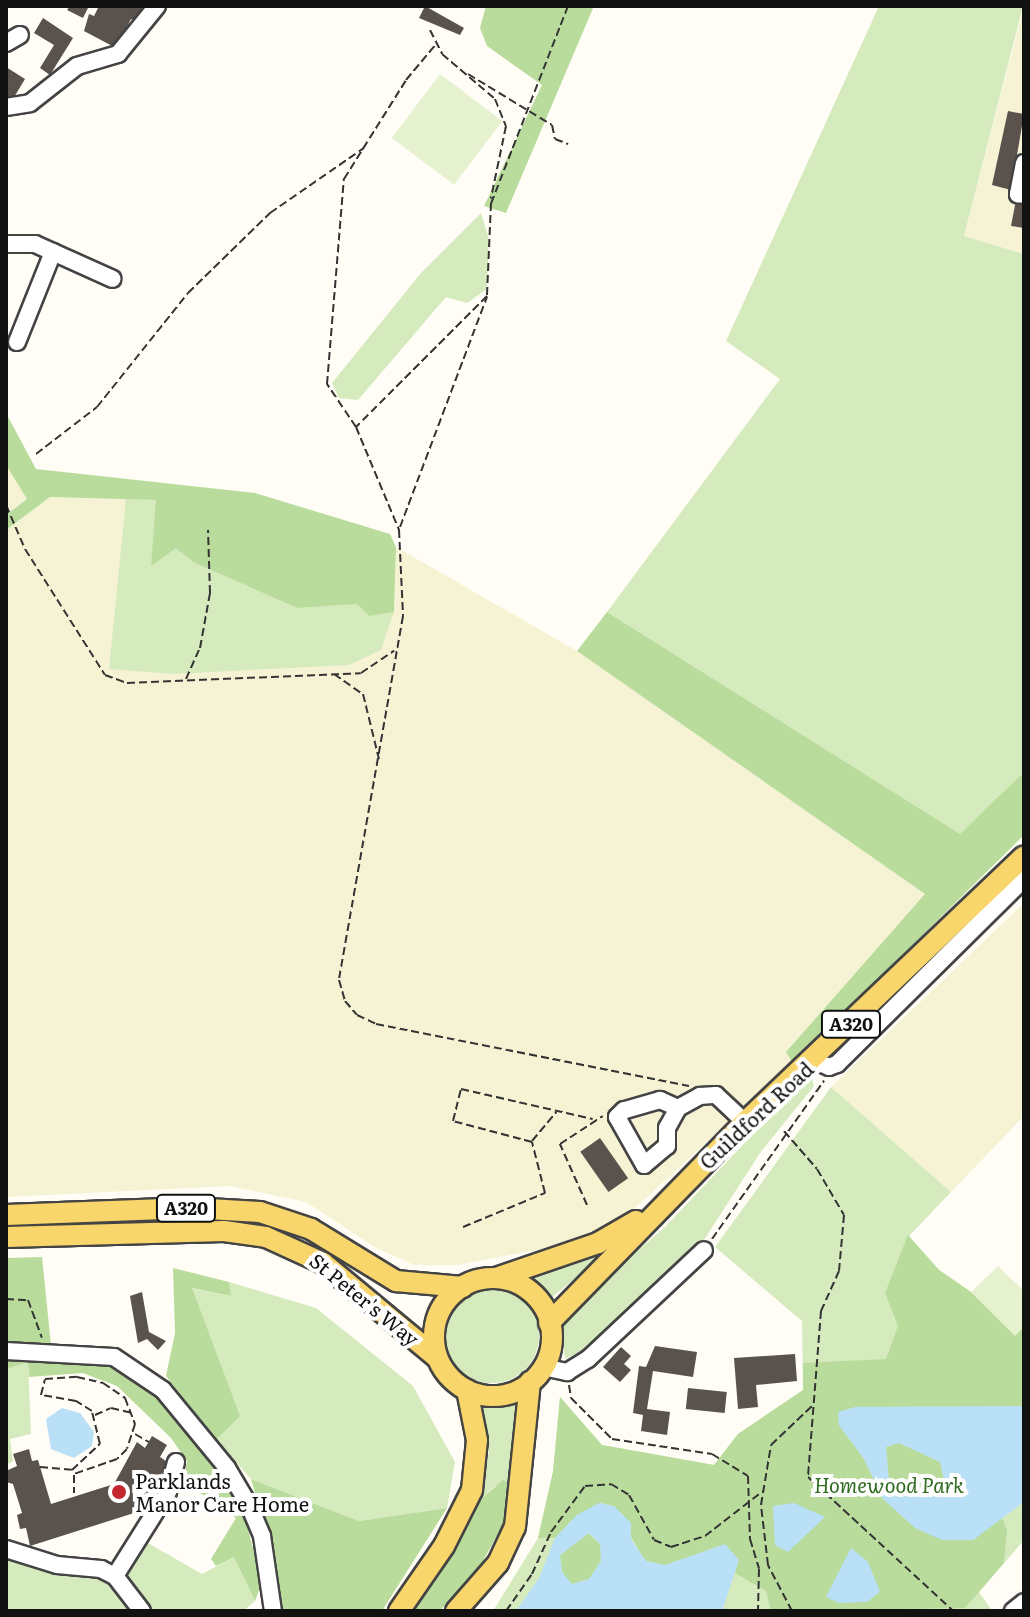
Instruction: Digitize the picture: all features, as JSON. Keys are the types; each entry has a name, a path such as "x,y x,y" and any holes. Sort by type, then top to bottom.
{"main road":[{"name":"Guildford Road","path":"549,1323 745,1122 822,1064 1024,856"},
{"name":"Guildford Road","path":"495,1278 607,1239 660,1206"},
{"name":"St Peter's Way","path":"6,1215 191,1208 260,1212 311,1229 396,1281 463,1287"},
{"name":"St Peter's Way","path":"6,1237 224,1231 266,1237 323,1263 435,1356"},
{"name":"A320","path":"463,1287 495,1278"},
{"path":"456,1611 498,1563 515,1527 537,1375 552,1341 549,1323 528,1290 495,1278"},
{"path":"435,1356 437,1319 463,1287"},
{"name":"A320","path":"435,1356 467,1390"},
{"path":"399,1611 451,1536 472,1490 477,1440 467,1390 493,1396 537,1375"}],"street":[{"path":"6,107 30,103 77,66 118,54 157,6"},
{"path":"1024,163 1018,194 1024,195"},
{"path":"6,244 35,244 113,279"},
{"path":"17,342 53,252"},
{"name":"Guildford Road","path":"822,1064 1024,879"},
{"path":"678,1108 660,1100 624,1110 617,1117 622,1133 644,1165 667,1146 667,1128 678,1108 700,1096 716,1095 745,1122"},
{"path":"537,1375 567,1372 588,1359 704,1250"},
{"path":"6,1351 47,1350 114,1357 163,1390 227,1468 249,1505 262,1536 273,1611"},
{"path":"115,1576 168,1492 176,1462"},
{"path":"6,1549 115,1576 142,1611"},
{"path":"1013,1611 1024,1602"}],"path":[{"path":"491,203 530,113 568,6"},
{"path":"399,530 487,296 491,203 506,126 495,99 460,69 430,30"},
{"path":"437,43 406,80 344,179 327,384 356,427 399,530 403,616 339,980 345,1001 357,1015 376,1024 674,1081 716,1095"},
{"path":"460,69 552,125 555,139 568,144"},
{"path":"36,454 97,407 188,293 270,213 364,148"},
{"path":"356,427 487,296"},
{"path":"6,505 25,549 105,675 127,683 361,673 395,650"},
{"path":"186,680 200,648 210,593 208,530"},
{"path":"333,674 363,694 379,761"},
{"name":"Guildford Road","path":"704,1250 784,1131 823,1084 822,1064"},
{"path":"532,1142 453,1121 461,1089 593,1119"},
{"path":"587,1205 560,1144 593,1119 624,1110"},
{"path":"532,1142 556,1111"},
{"path":"784,1131 817,1169 844,1215 839,1271 821,1311 808,1477 953,1611"},
{"path":"463,1227 545,1193 532,1142"},
{"path":"6,1299 28,1300 47,1350"},
{"path":"567,1372 571,1398 612,1439 712,1454 748,1476 750,1539 759,1569 758,1611"},
{"path":"40,1467 73,1472 117,1459 134,1433 135,1413 125,1398 103,1383 77,1377 45,1379 41,1395 76,1401 95,1415 100,1444 73,1472 74,1493"},
{"path":"792,1611 768,1565 762,1539 763,1491 771,1445 814,1405"},
{"path":"95,1415 111,1408 135,1413"},
{"path":"134,1433 149,1442"},
{"path":"506,1611 532,1574 551,1532 585,1486 611,1484 629,1495 661,1546 705,1536 763,1491"}],"shaded area":[{"path":"1024,6 1024,254 964,236"},
{"path":"6,465 27,499 6,515"},
{"path":"50,497 156,500 394,612 396,547 577,651 926,895 786,1052 793,1063 621,1221 573,1243 458,1265 414,1265 376,1248 306,1202 230,1186 6,1197 6,530"},
{"path":"1024,903 1024,1116 951,1192 831,1087"}],"green space":[{"path":"486,6 594,6 506,213 484,206 542,85 487,46 480,28"},
{"path":"879,6 1023,6 964,236 1024,254 1024,772 961,835 607,612 780,379 726,341"},
{"path":"440,74 502,121 454,185 392,138"},
{"path":"481,213 489,239 487,289 467,303 446,297 358,400 339,398 332,383 421,273"},
{"path":"6,413 36,469 255,493 390,534 396,547 394,612 369,616 357,604 297,608 193,562 176,548 151,566 156,500 50,497 6,530 6,515 27,499 6,465"},
{"path":"126,499 156,500 176,547 193,562 297,608 357,604 369,616 394,612 381,650 349,665 173,674 109,669"},
{"path":"607,612 960,834 1024,772 1024,835 793,1063 786,1052 925,894 577,651"},
{"path":"811,1073 814,1086 760,1153 704,1240 596,1344 565,1359 562,1331 569,1311 667,1225"},
{"name":"Homewood Park","path":"831,1087 951,1192 909,1236 939,1270 971,1292 1015,1335 1024,1327 1024,1406 994,1408 1024,1463 1024,1540 979,1592 992,1611 493,1611 538,1538 553,1472 560,1397 602,1445 714,1465 738,1434 803,1390 802,1321 715,1247"},
{"path":"908,1235 939,1270 971,1292 1015,1335 1024,1327 1024,1406 839,1425 864,1459 883,1499 973,1540 1002,1517 1007,1531 1004,1563 965,1608 771,1611 766,1591 735,1573 738,1560 725,1545 665,1565 645,1561 614,1506 600,1503 577,1515 555,1538 538,1538 553,1472 560,1397 602,1445 714,1465 738,1434 803,1390 803,1363 886,1359 898,1326 885,1293"},
{"path":"603,1248 609,1250 550,1299 526,1276"},
{"path":"42,1257 51,1345 29,1361 96,1362 144,1380 195,1437 242,1507 262,1582 255,1601 234,1557 216,1566 211,1559 236,1518 183,1481 187,1461 171,1438 117,1386 83,1373 29,1377 28,1362 6,1369 6,1258"},
{"path":"998,1266 1024,1291 1024,1327 1015,1336 971,1292"},
{"path":"173,1268 229,1282 231,1296 192,1288 240,1416 216,1440 166,1376 175,1333"},
{"path":"229,1282 316,1308 413,1386 455,1462 447,1508 359,1521 251,1479 216,1440 239,1416 191,1288 230,1296"},
{"path":"492,1289 510,1292 525,1303 536,1318 539,1336 536,1354 525,1369 510,1380 492,1383 474,1380 459,1369 448,1354 445,1336 448,1318 459,1303 474,1292"},
{"path":"28,1361 31,1434 10,1439 13,1461 6,1465 6,1369"},
{"path":"522,1394 513,1484 495,1486 481,1499 489,1451 479,1401"},
{"path":"900,1442 940,1462 945,1484 935,1496 895,1490 889,1482 886,1447"},
{"path":"251,1479 359,1521 447,1508 382,1611 280,1611 272,1554"},
{"path":"503,1480 513,1484 510,1512 473,1579 439,1611 410,1611 481,1499"},
{"path":"588,1533 600,1544 601,1561 589,1579 572,1584 562,1572 560,1555"},
{"path":"146,1542 202,1574 234,1557 255,1601 243,1611 152,1611 124,1574"},
{"path":"6,1558 65,1573 99,1575 111,1583 132,1611 6,1611"}],"water":[{"path":"1024,1406 1024,1502 973,1540 942,1540 915,1528 883,1499 864,1459 839,1425 838,1412 855,1407","holes":["899,1443 940,1462 945,1484 935,1496 915,1496 889,1482 886,1447"]},
{"path":"62,1408 80,1413 94,1432 92,1446 74,1458 51,1449 46,1419"},
{"path":"599,1503 614,1506 631,1523 631,1539 646,1561 665,1565 725,1544 739,1560 722,1611 516,1611 539,1578 555,1538 577,1515","holes":["589,1533 600,1544 601,1561 589,1579 572,1584 562,1572 560,1555"]},
{"path":"794,1503 825,1517 788,1552 775,1545 773,1506"},
{"path":"851,1548 868,1562 880,1592 867,1602 839,1603 826,1597"}],"building":[{"path":"70,6 89,6 83,18 67,10"},
{"path":"99,6 152,6 141,25 131,19 116,48 84,31 89,14 94,16"},
{"path":"425,6 464,28 460,35 419,18"},
{"path":"43,18 73,38 50,75 40,68 54,45 34,33"},
{"path":"6,67 25,79 10,104 6,101"},
{"path":"1008,111 1024,114 1011,190 992,185"},
{"path":"1016,200 1024,201 1024,228 1011,226"},
{"path":"600,1138 628,1178 608,1192 580,1152"},
{"path":"142,1292 149,1332 166,1341 158,1350 147,1339 138,1343 130,1296"},
{"path":"655,1346 697,1352 693,1377 653,1371 647,1409 670,1412 667,1435 641,1431 643,1415 633,1413 639,1366 646,1367"},
{"path":"621,1347 631,1356 624,1364 631,1370 620,1382 603,1367"},
{"path":"795,1354 797,1381 756,1385 758,1407 738,1409 734,1358"},
{"path":"688,1388 727,1392 725,1413 686,1409"},
{"name":"Parklands Manor Care Home","path":"152,1436 167,1445 160,1457 169,1463 134,1513 30,1546 26,1528 20,1529 17,1515 22,1513 13,1484 6,1482 6,1471 17,1466 13,1454 29,1449 32,1461 38,1460 51,1504 114,1484 137,1442 145,1448"}],"place":[{"name":"Parklands Manor Care Home","path":"119,1492"}]}
